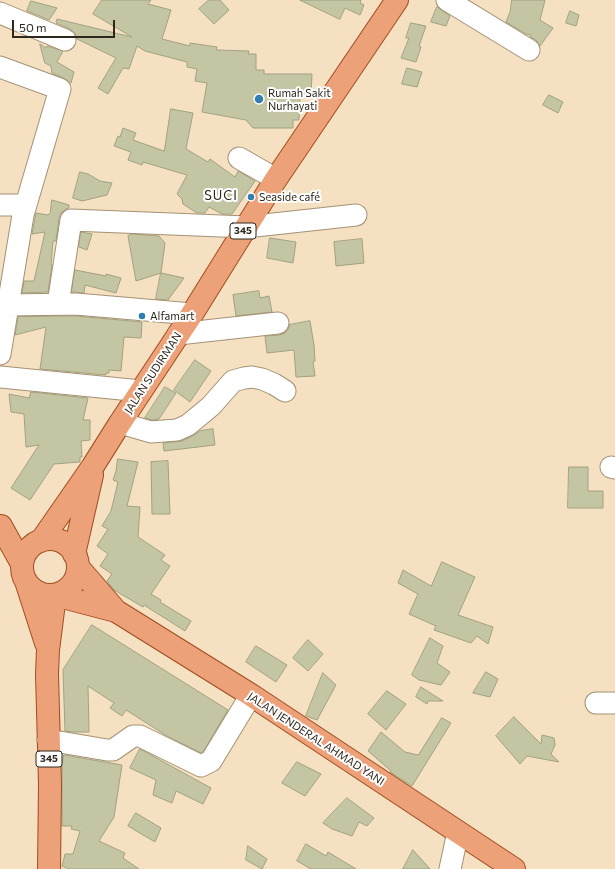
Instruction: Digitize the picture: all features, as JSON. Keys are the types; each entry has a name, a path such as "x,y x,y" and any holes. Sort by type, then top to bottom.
{"main road":[{"name":"JALAN SUDIRMAN","path":"38,542 94,466 120,423 192,314 276,179 396,0"},
{"name":"JALAN SUDIRMAN","path":"76,560 94,466"},
{"path":"0,526 38,542"},
{"path":"0,526 31,587 38,592 46,595 55,594 68,588 74,582 77,574 76,560 64,543 49,539 38,542 28,548 24,555 24,572"},
{"name":"JALAN JENDERAL AHMAD YANI","path":"76,560 116,611"},
{"name":"345","path":"24,572 48,650"},
{"name":"JALAN JENDERAL AHMAD YANI","path":"55,594 116,611 251,695 514,869"},
{"name":"345","path":"49,869 50,784 47,674 48,650 55,594"}],"street":[{"path":"447,0 529,50"},
{"path":"0,13 65,40"},
{"path":"0,67 60,89 23,215 0,354"},
{"path":"239,158 276,179"},
{"path":"0,205 26,205"},
{"path":"58,304 71,220 246,227 356,215"},
{"path":"8,305 58,304 192,314"},
{"path":"178,334 278,323"},
{"path":"120,423 151,432 177,430 188,424 211,406 233,381 244,378 252,377 262,379 285,391"},
{"path":"0,378 141,391"},
{"path":"48,740 113,750 133,736 140,736 202,766 211,761 251,695"},
{"path":"450,869 458,832"}],"building":[{"path":"102,0 151,0 148,4 171,10 162,39 190,46 190,43 217,47 216,50 249,51 248,54 256,54 256,70 264,70 264,74 312,74 311,94 300,94 299,120 293,120 293,128 253,128 246,120 202,112 207,83 195,81 197,69 187,67 187,62 145,51 137,46 129,69 123,68 108,94 98,88 116,58 77,39 75,33 70,29 56,23 57,19 132,37 93,14"},
{"path":"209,0 220,0 229,10 214,24 199,9"},
{"path":"300,0 361,0 360,3 364,5 360,15 345,8 340,19"},
{"path":"512,0 545,0 540,20 553,28 540,46 536,40 530,37 531,35 526,34 506,22 510,12"},
{"path":"31,1 57,8 49,20 27,11"},
{"path":"437,7 450,16 446,26 431,22"},
{"path":"570,11 579,15 576,26 566,23"},
{"path":"411,23 426,26 419,46 421,47 416,62 401,58 409,38 406,38"},
{"path":"40,44 46,48 47,46 63,51 57,62 74,72 71,83 52,73 51,66 45,63"},
{"path":"407,68 422,72 417,87 402,84"},
{"path":"549,95 563,102 558,113 543,105"},
{"path":"171,109 193,113 186,149 208,162 210,159 235,177 238,171 255,181 232,214 222,214 209,207 205,213 197,213 183,204 182,199 177,194 187,175 143,162 142,165 128,160 131,152 114,146 118,136 120,137 123,128 136,133 133,140 164,151"},
{"path":"80,172 88,174 100,181 112,183 107,195 82,201 73,198"},
{"path":"52,200 69,205 69,208 61,213 56,241 53,241 52,265 48,292 22,293 24,281 34,281 45,232 32,234 36,213 48,215 50,213"},
{"path":"81,232 92,234 87,250 79,247"},
{"path":"132,234 159,236 165,243 161,273 136,281 128,236"},
{"path":"270,238 296,242 293,263 267,258"},
{"path":"362,239 364,263 336,266 334,242"},
{"path":"75,270 106,276 106,274 121,278 116,293 85,285 84,293 72,292"},
{"path":"161,273 184,278 168,300 156,299"},
{"path":"259,291 260,298 269,296 272,312 236,316 233,295"},
{"path":"76,316 142,322 141,338 124,337 121,371 109,370 109,373 106,373 106,375 40,369 46,327 15,335 18,317"},
{"path":"310,321 314,345 315,361 313,362 315,376 296,377 294,350 267,353 265,336 285,333 289,328 289,325"},
{"path":"195,360 211,371 190,402 174,390"},
{"path":"165,387 176,393 159,419 152,420 145,418"},
{"path":"31,392 88,398 83,420 90,420 90,440 81,441 82,457 80,457 80,462 54,464 30,500 11,488 39,445 26,447 24,414 11,412 9,394 29,398"},
{"path":"213,429 215,445 164,451 163,443 182,441 200,431"},
{"path":"118,459 138,462 127,506 140,507 138,537 165,555 161,560 170,566 151,594 161,600 160,602 191,621 185,631 144,605 143,607 114,590 107,581 112,574 100,566 108,554 97,546 108,529 102,526 111,511 118,482 113,480"},
{"path":"168,461 170,514 152,514 151,462"},
{"path":"569,467 588,467 588,491 603,491 603,508 568,508"},
{"path":"442,562 475,577 458,615 493,627 488,644 477,636 471,643 434,630 436,626 409,614 418,594 398,583 403,570 431,586"},
{"path":"92,625 228,710 203,752 201,753 167,736 126,710 122,716 110,708 114,703 88,686 89,732 65,731 63,670"},
{"path":"430,638 443,646 437,663 450,672 441,685 419,680 412,675"},
{"path":"308,640 323,654 308,671 293,658"},
{"path":"256,646 287,665 276,682 246,662"},
{"path":"486,672 498,679 490,697 473,693"},
{"path":"323,673 336,685 317,720 306,716"},
{"path":"421,687 443,701 428,701 427,704 416,697"},
{"path":"387,691 406,704 386,730 368,714"},
{"path":"514,717 541,744 542,735 554,738 555,745 551,754 559,762 527,756 520,764 496,736"},
{"path":"442,718 451,723 412,786 390,772 391,771 368,751 381,732 405,752 418,755"},
{"path":"140,749 211,788 203,804 176,791 172,803 153,795 156,780 130,768"},
{"path":"64,755 122,765 114,817 99,841 125,853 123,858 139,869 69,869 62,866 65,854 73,854 80,831 71,829 72,826 62,826 62,764"},
{"path":"297,762 321,774 305,796 282,783"},
{"path":"347,798 374,818 367,826 359,822 352,836 332,829 323,823"},
{"path":"136,813 161,828 155,842 128,826"},
{"path":"306,844 326,856 328,852 356,869 311,869 297,861"},
{"path":"248,846 267,859 262,869 246,860"},
{"path":"413,850 430,869 403,869"}],"place":[{"name":"Rumah Sakit Nurhayati","path":"259,99"},
{"name":"Seaside café","path":"251,197"},
{"name":"Alfamart","path":"142,316"}],"district":[{"name":"SUCI","path":"221,196"}]}
